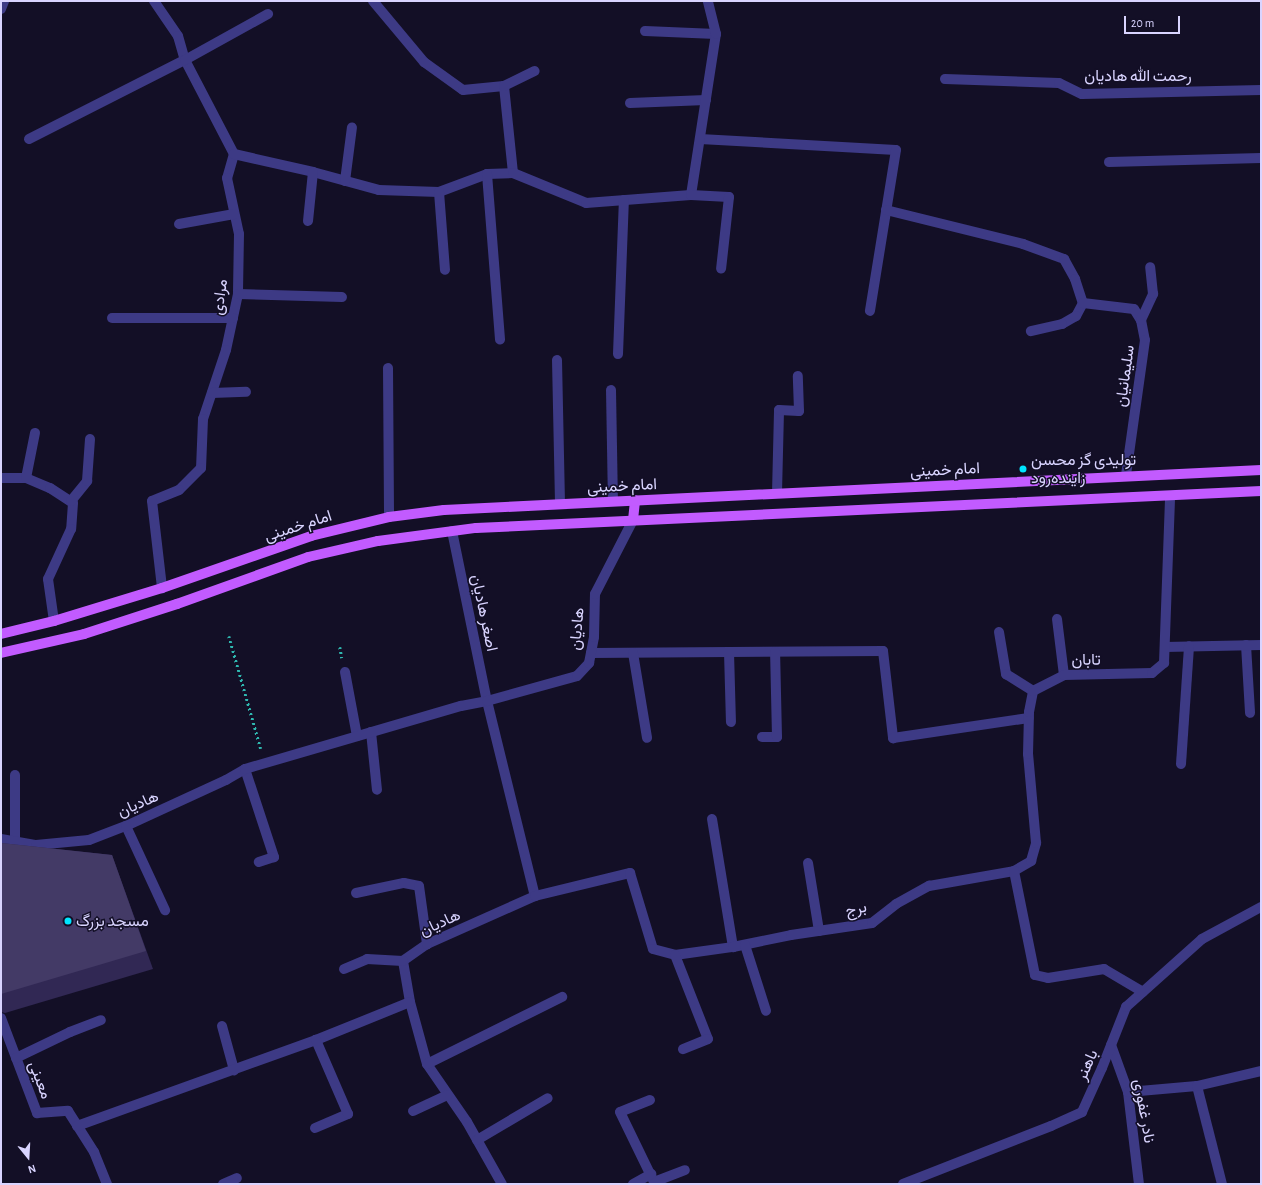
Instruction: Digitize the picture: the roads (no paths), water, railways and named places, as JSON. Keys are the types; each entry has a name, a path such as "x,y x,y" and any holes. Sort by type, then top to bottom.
{"main road":[{"name":"امام خمینی","path":"1,634 54,621 162,588 311,536 389,517 444,510 1126,475 1261,470"},
{"name":"امام خمینی","path":"1,653 84,634 177,604 308,557 378,541 452,531 476,528 633,520 1261,491"},
{"path":"633,520 635,500"}],"street":[{"path":"1,9 4,1"},
{"path":"154,1 178,36 186,60 234,154 313,172 379,190 439,192 487,174 513,172 586,204 691,195 729,197 722,269"},
{"path":"373,1 424,62 463,90 504,86 535,71"},
{"path":"691,195 716,34 708,1"},
{"path":"29,139 186,60 268,14"},
{"path":"645,31 716,34"},
{"name":"رحمت الله هادیان","path":"944,79 1059,83 1082,94 1261,90"},
{"path":"504,86 513,172"},
{"path":"630,103 706,100"},
{"path":"345,181 352,127"},
{"path":"700,139 896,150 870,311"},
{"name":"مرادی","path":"162,588 152,501 179,490 201,468 203,419 226,350 238,294 239,234 227,178 234,154"},
{"path":"1109,162 1261,158"},
{"path":"308,221 313,172"},
{"path":"487,174 500,340"},
{"path":"439,192 445,270"},
{"path":"618,354 624,200"},
{"path":"886,210 1023,244 1064,259 1075,279 1083,303 1076,316 1062,324 1031,331"},
{"path":"179,224 234,214"},
{"path":"1141,320 1153,294 1150,267"},
{"path":"238,294 342,298"},
{"path":"1083,303 1134,309 1141,320"},
{"path":"112,318 233,318"},
{"name":"سلیمانیان","path":"1126,475 1145,340 1141,320"},
{"path":"557,360 560,504"},
{"path":"388,368 389,517"},
{"path":"777,493 778,410 799,411 798,376"},
{"path":"611,390 613,502"},
{"path":"212,393 246,392"},
{"path":"26,478 35,433"},
{"path":"71,501 87,481 90,439"},
{"path":"1,478 26,478 50,488 73,503 71,529 48,579 54,621"},
{"name":"تابان","path":"1033,691 1064,675 1152,673 1164,663 1170,496"},
{"name":"هادیان","path":"1,839 36,845 89,840 126,826 226,780 245,769 461,706 487,701 577,676 589,663 594,637 595,594 633,520"},
{"name":"اصغر هادیان","path":"452,531 487,701"},
{"path":"1057,619 1064,675"},
{"path":"999,632 1006,674 1033,691 1029,718 1028,754 1036,843 1031,860 1014,871 1035,975 1048,978 1104,969 1143,992"},
{"path":"1246,645 1250,713"},
{"path":"1165,647 1261,645"},
{"path":"1181,764 1189,646"},
{"path":"591,653 883,650 893,738 1029,718"},
{"path":"729,652 731,722"},
{"path":"762,737 777,737 775,652"},
{"path":"633,653 647,738"},
{"path":"345,672 357,736"},
{"path":"487,701 535,896"},
{"path":"371,732 377,790"},
{"path":"245,769 274,857 259,862"},
{"path":"15,775 15,841"},
{"path":"712,819 733,947"},
{"path":"126,826 164,910"},
{"path":"808,863 819,931"},
{"name":"برج","path":"535,896 630,873 653,949 675,956 745,945 791,935 872,923 896,904 929,886 1014,871"},
{"path":"356,892 404,883 419,886 427,944"},
{"name":"هادیان","path":"403,961 427,944 535,896"},
{"name":"باهنر","path":"903,1184 1051,1126 1082,1112 1126,1007 1202,939 1261,907"},
{"path":"745,945 766,1011"},
{"path":"675,956 708,1039 683,1049"},
{"path":"344,969 366,959 403,961 410,1002 427,1064 477,1140 502,1184"},
{"path":"427,1064 562,997"},
{"path":"77,1126 316,1040 410,1002"},
{"name":"معینی","path":"1,1018 5,1038 16,1058 37,1113 68,1111 94,1152 107,1184"},
{"path":"16,1058 70,1032 101,1020"},
{"path":"222,1026 234,1070"},
{"path":"315,1128 348,1114 316,1040"},
{"name":"نادر غفوری","path":"1111,1045 1128,1092 1139,1184"},
{"path":"1128,1092 1197,1086 1261,1071"},
{"path":"1197,1086 1222,1184"},
{"path":"414,1111 448,1095"},
{"path":"477,1140 548,1098"},
{"path":"650,1100 620,1112 654,1182 685,1170"},
{"path":"633,1184 651,1174"},
{"path":"223,1184 237,1178"}],"place":[{"name":"تولیدی گز محسن زاینده‌رود","path":"1023,469"},
{"name":"مسجد بزرگ","path":"68,921"}]}
